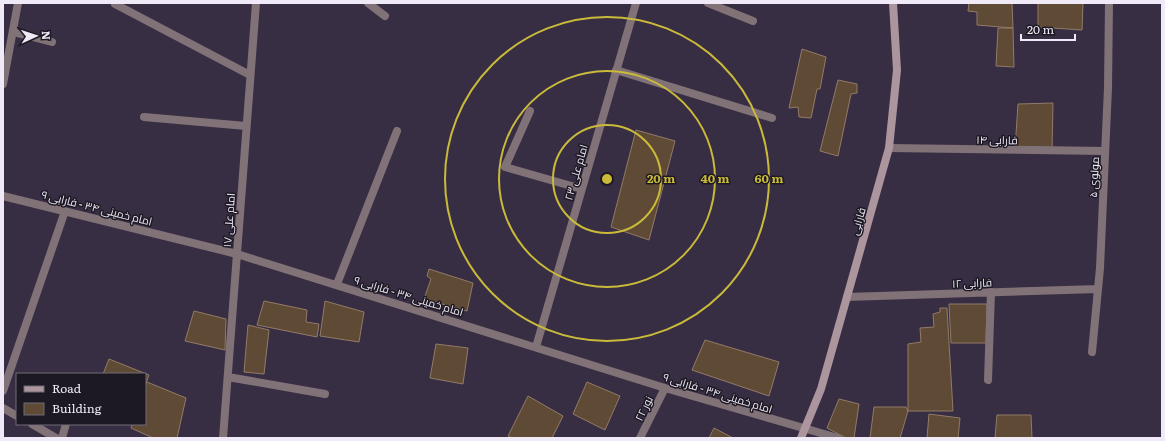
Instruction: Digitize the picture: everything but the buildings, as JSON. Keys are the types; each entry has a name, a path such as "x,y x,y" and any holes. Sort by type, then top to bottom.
{"street":[{"path":"3,84 18,3"},
{"name":"امام علی ۱۷","path":"223,438 256,3"},
{"path":"368,3 386,16"},
{"name":"امام علی ۲۳","path":"536,347 636,3"},
{"path":"708,3 753,21"},
{"name":"فارابی","path":"801,438 821,389 889,148 897,70 893,3"},
{"name":"مولوی ۵","path":"1092,352 1098,289 1105,152 1108,88 1109,3"},
{"path":"115,4 250,75"},
{"path":"13,32 52,42"},
{"path":"616,70 772,118"},
{"path":"530,111 505,167 582,189"},
{"path":"144,117 246,126"},
{"path":"337,284 397,131"},
{"name":"فارابی ۱۴","path":"889,148 1105,152"},
{"name":"امام خمینی ۳۴ - فارابی ۹","path":"3,196 237,254 337,284 665,388 804,430 838,438"},
{"path":"3,391 65,211"},
{"name":"فارابی ۱۲","path":"847,297 1098,289"},
{"path":"988,380 991,292"},
{"path":"228,377 325,394"},
{"name":"نور ۲۲","path":"640,438 665,388"},
{"path":"3,408 16,415"},
{"path":"34,425 56,438"},
{"path":"62,438 66,425"}]}
